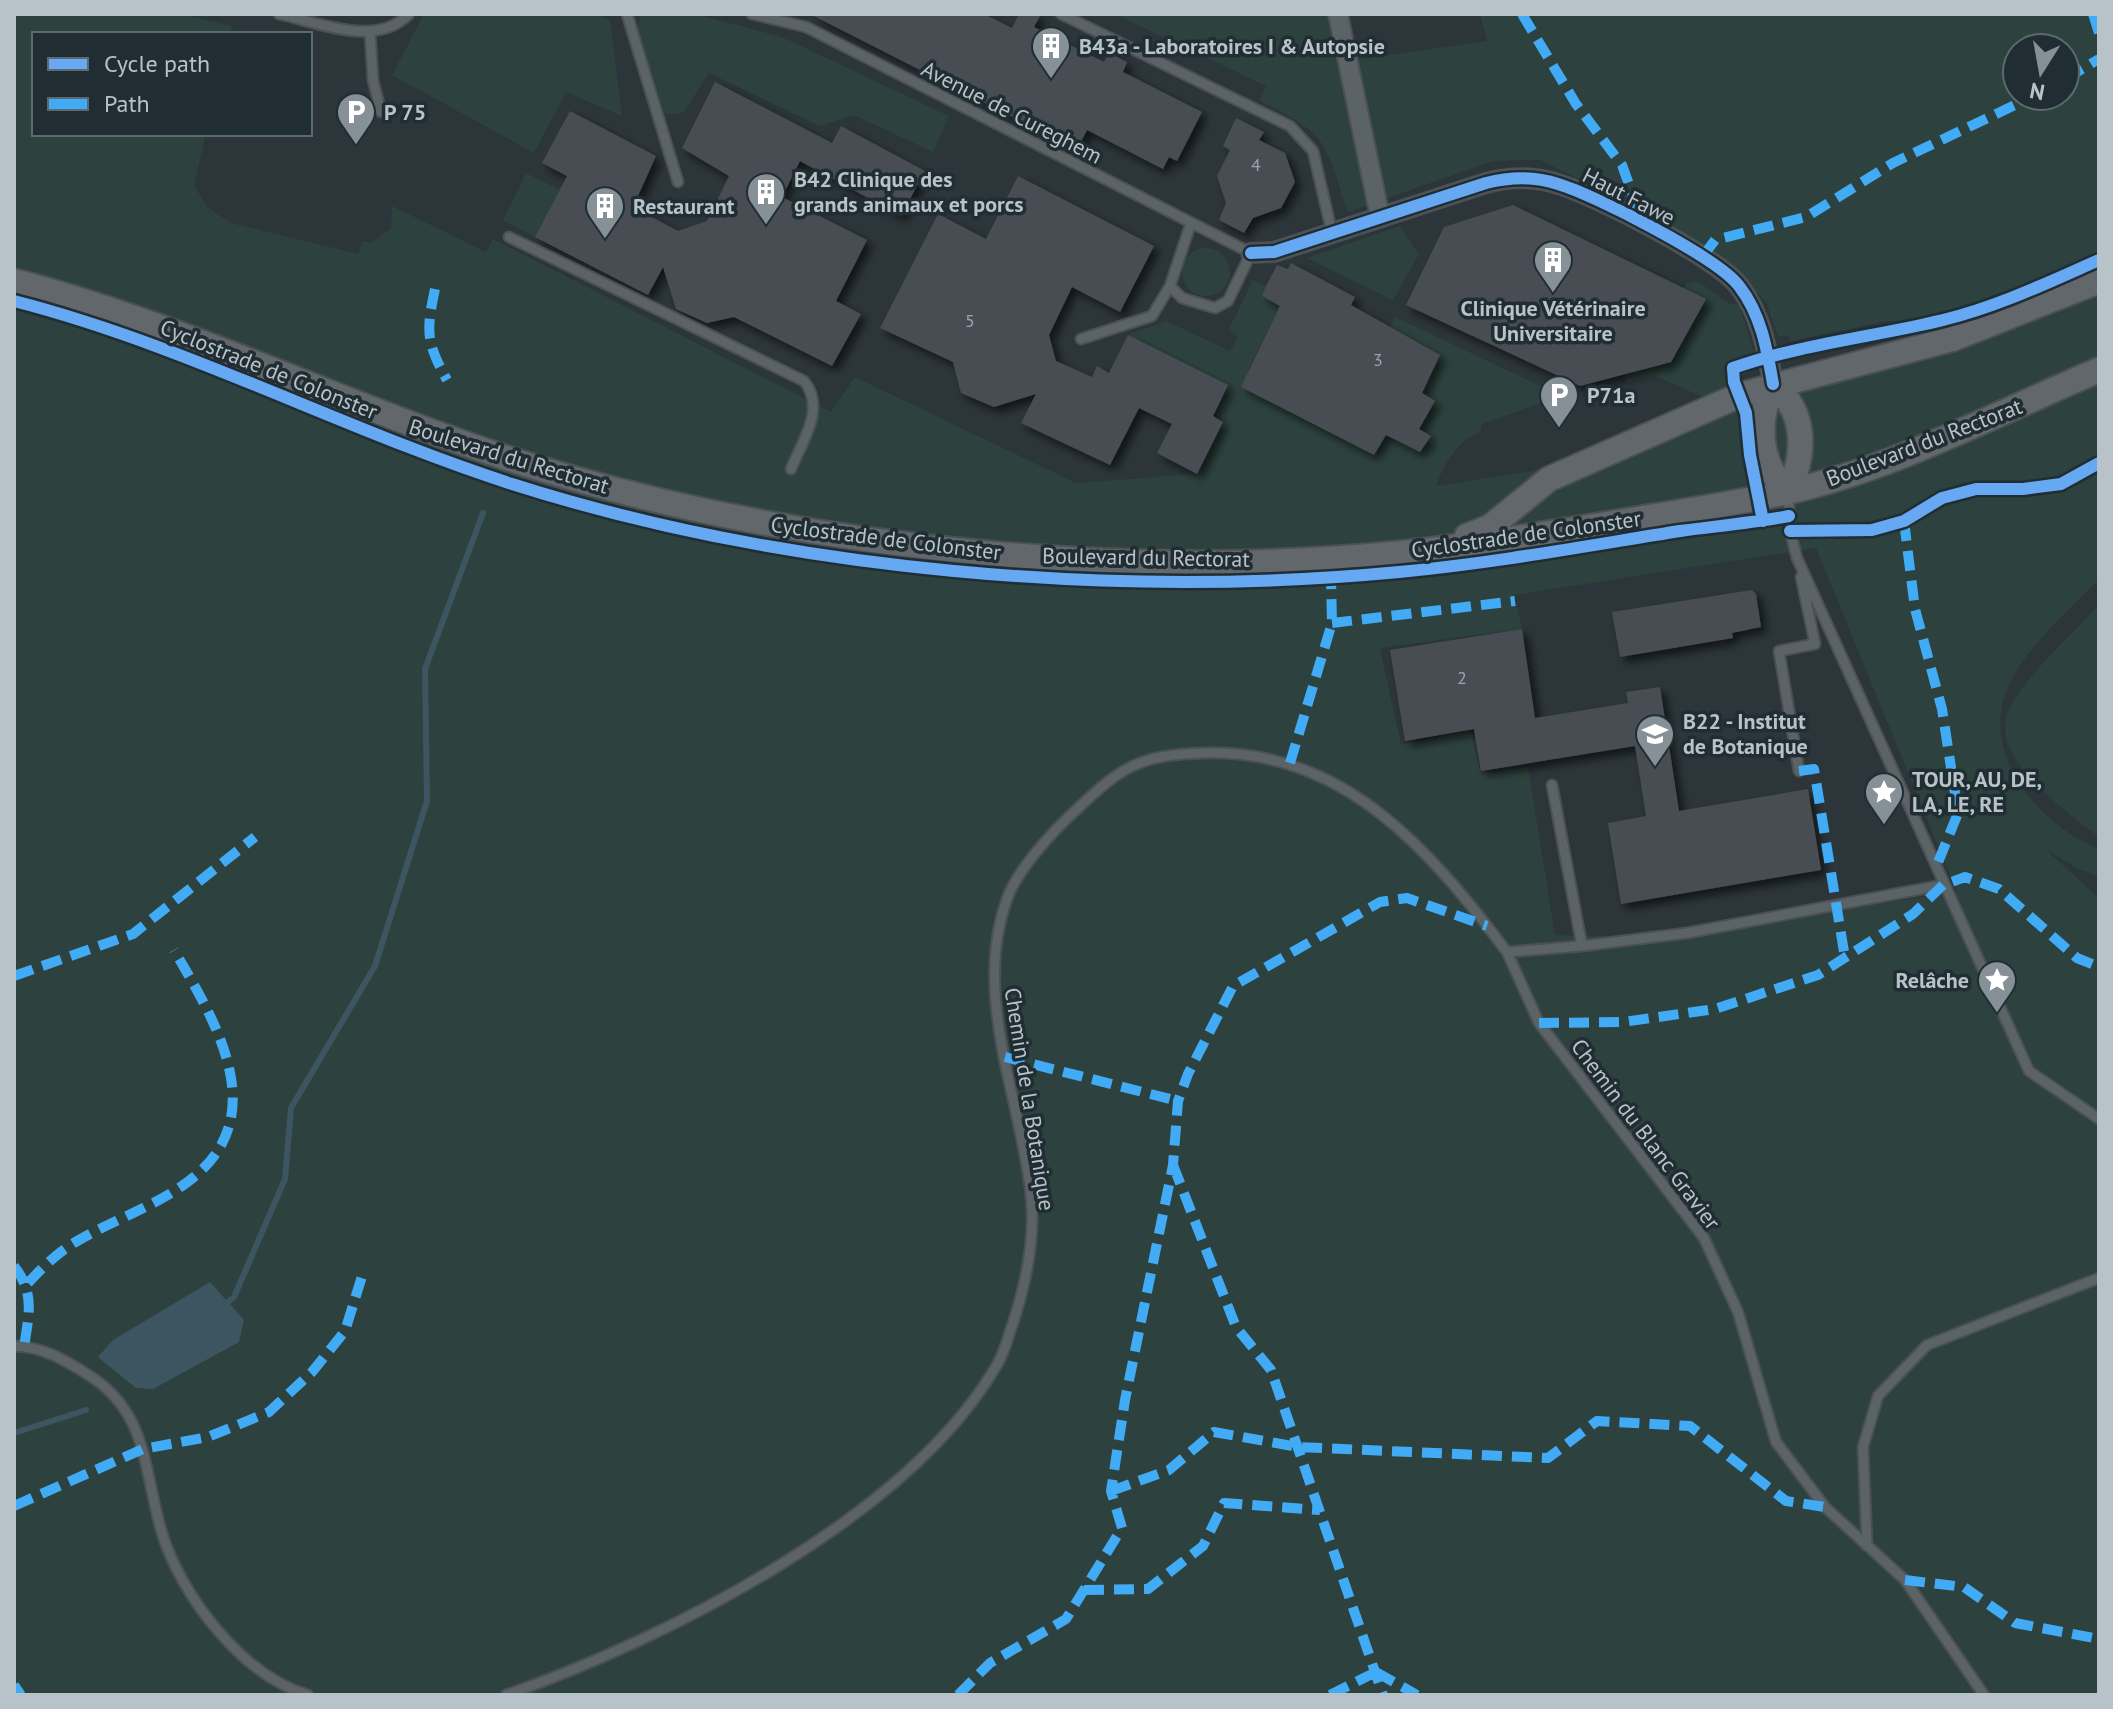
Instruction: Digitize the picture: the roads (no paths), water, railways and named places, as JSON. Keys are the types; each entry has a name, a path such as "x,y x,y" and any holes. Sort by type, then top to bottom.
{"main road":[{"name":"Boulevard du Rectorat","path":"14,281 152,323 486,452 571,478 710,512 866,538 1090,559 1248,561 1398,553 1526,538 1788,492 1904,454 2099,370"},
{"path":"1398,553 1478,533 1530,498 1549,479 1716,405 1773,384 1952,339 2099,281"},
{"path":"1773,384 1790,399 1800,434 1800,463 1788,492 1771,473 1761,433 1773,384"}],"street":[{"path":"1338,14 1380,217"},
{"name":"Haut Fawe","path":"1251,253 1274,252 1501,179 1531,178 1560,184 1703,256 1726,271 1755,310 1773,384"}],"lane":[{"path":"279,14 370,33 401,23 409,14"},
{"path":"627,14 678,182"},
{"name":"Avenue de Cureghem","path":"752,14 806,27 1251,253"},
{"path":"1061,14 1290,126 1313,151 1332,233"},
{"path":"370,33 373,80 381,112"},
{"path":"1081,339 1152,316 1170,286 1191,223"},
{"path":"509,237 804,381 814,394 814,413 791,469"},
{"path":"1170,286 1182,298 1215,308 1228,301 1251,253"},
{"path":"1788,492 1790,531 1815,644 1779,651 1799,771"},
{"path":"1797,558 2029,1071 2099,1119"},
{"name":"Chemin de la Botanique","path":"506,1695 569,1673 701,1612 858,1513 931,1449 1000,1361 1024,1291 1032,1235 1031,1190 996,1012 992,971 1007,896 1052,832 1117,772 1163,754 1226,752 1290,763 1353,791 1401,829 1507,952"},
{"path":"1552,785 1582,946"},
{"path":"1507,952 1687,933 1943,885"},
{"name":"Chemin du Blanc Gravier","path":"1507,952 1539,1023 1704,1238 1738,1312 1776,1442 1825,1507 1905,1580 1984,1695"},
{"path":"1867,1546 1863,1447 1878,1396 1927,1345 2099,1278"},
{"path":"14,1346 63,1357 105,1383 125,1409 143,1449 162,1534 178,1575 227,1639 265,1674 308,1695"}],"water":[{"path":"210,1282 244,1320 239,1342 153,1389 136,1388 98,1357 113,1340"}],"waterway":[{"path":"222,1307 234,1297 285,1179 291,1108 375,966 427,801 425,669 483,513"},
{"path":"14,1433 86,1410"}],"place":[{"name":"B43a - Laboratoires I & Autopsie","path":"1051,80"},
{"name":"P 75","path":"356,146"},
{"name":"B42 Clinique des grands animaux et porcs","path":"766,226"},
{"name":"Restaurant","path":"605,240"},
{"name":"Clinique Vétérinaire Universitaire","path":"1553,294"},
{"name":"P71a","path":"1559,429"},
{"name":"B22 - Institut de Botanique","path":"1655,768"},
{"name":"TOUR, AU, DE, LA, LE, RE","path":"1884,826"},
{"name":"Relâche","path":"1997,1014"}]}
